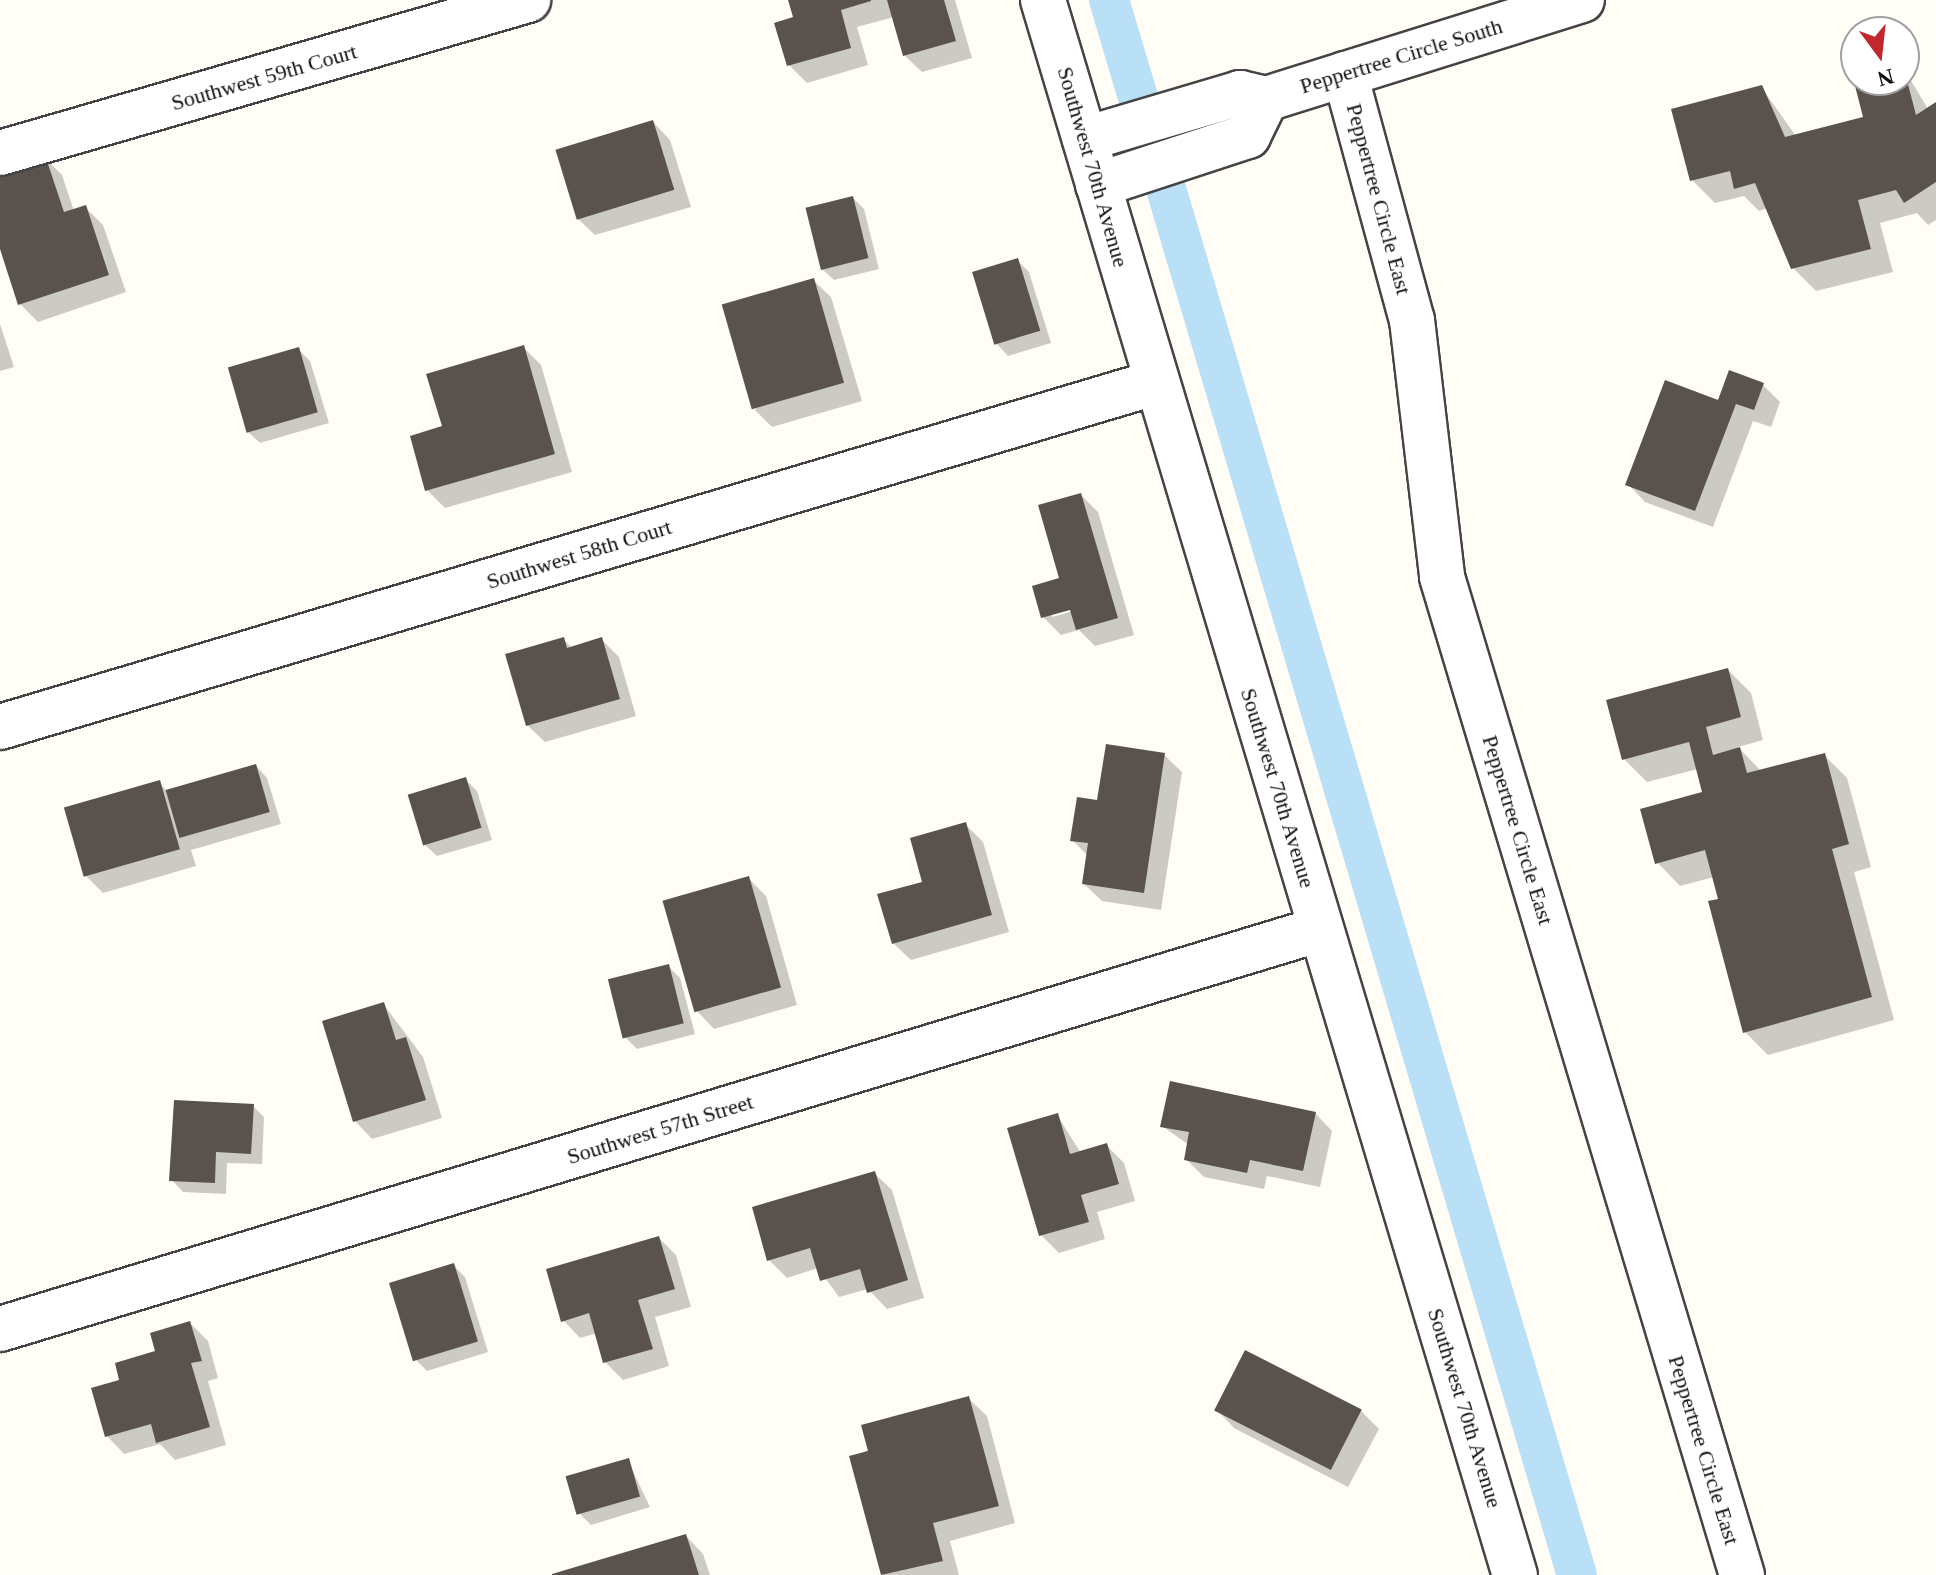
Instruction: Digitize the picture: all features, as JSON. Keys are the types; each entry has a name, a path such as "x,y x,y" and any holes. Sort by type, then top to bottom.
{"street":[{"name":"Southwest 59th Court","path":"0,153 528,0"},
{"name":"Southwest 70th Avenue","path":"1043,0 1515,1575"},
{"name":"Peppertree Circle South","path":"1085,139 1240,93 1266,99 1582,0"},
{"name":"Peppertree Circle East","path":"1345,74 1412,320 1442,577 1742,1575"},
{"path":"1098,185 1248,136 1266,99"},
{"name":"Southwest 58th Court","path":"0,727 1157,382"},
{"name":"Southwest 57th Street","path":"0,1329 1321,929"}],"building":[{"path":"788,0 871,1 841,10 851,48 787,66 774,23 793,17"},
{"path":"887,0 944,0 956,41 903,56"},
{"path":"1762,85 1785,137 1863,117 1858,96 1911,96 1916,115 1936,102 1936,182 1904,203 1896,190 1858,200 1871,249 1791,269 1755,183 1734,189 1730,171 1690,181 1671,109"},
{"path":"653,120 674,190 577,220 555,150"},
{"path":"45,155 64,212 86,205 109,275 18,305 0,249 0,170"},
{"path":"853,196 868,258 821,270 805,208"},
{"path":"1018,258 1040,331 994,345 972,272"},
{"path":"814,278 844,383 752,409 722,304"},
{"path":"524,345 555,454 425,491 410,436 442,426 426,374"},
{"path":"299,347 318,412 247,433 228,367"},
{"path":"1729,370 1764,383 1754,410 1736,404 1695,511 1625,485 1665,380 1718,400"},
{"path":"1081,493 1118,618 1076,630 1070,610 1041,618 1032,586 1059,578 1038,505"},
{"path":"564,637 567,648 602,637 620,699 526,726 505,654"},
{"path":"1728,668 1741,717 1706,727 1713,755 1740,747 1747,773 1825,753 1849,844 1832,849 1872,997 1743,1033 1708,901 1718,899 1705,850 1655,864 1640,809 1702,792 1689,742 1622,760 1606,700"},
{"path":"1106,744 1165,753 1144,893 1082,884 1088,843 1070,841 1077,797 1097,800"},
{"path":"256,764 270,812 179,838 166,790"},
{"path":"466,777 481,828 423,846 408,795"},
{"path":"160,780 180,849 84,877 64,808"},
{"path":"966,822 992,915 892,944 877,894 922,882 910,838"},
{"path":"749,876 781,988 694,1012 662,901"},
{"path":"669,964 684,1023 623,1038 608,979"},
{"path":"384,1002 396,1040 406,1037 426,1100 353,1122 322,1021"},
{"path":"1170,1081 1316,1112 1303,1171 1250,1160 1247,1173 1184,1160 1189,1132 1160,1127"},
{"path":"174,1100 254,1104 251,1154 216,1152 215,1183 169,1181"},
{"path":"1058,1113 1070,1154 1107,1143 1119,1184 1081,1195 1089,1222 1039,1236 1007,1128"},
{"path":"875,1171 908,1280 867,1293 860,1269 820,1281 810,1248 767,1261 752,1207"},
{"path":"659,1236 675,1289 638,1300 653,1349 603,1363 589,1313 561,1322 546,1269"},
{"path":"454,1263 478,1341 413,1361 389,1283"},
{"path":"190,1321 202,1361 191,1363 210,1427 156,1443 151,1424 105,1437 91,1388 119,1380 115,1363 155,1351 150,1333"},
{"path":"1245,1350 1362,1409 1331,1470 1214,1411"},
{"path":"969,1396 999,1506 933,1523 943,1561 881,1575 849,1456 868,1451 861,1425"},
{"path":"629,1458 640,1496 577,1515 566,1476"},
{"path":"686,1534 699,1575 552,1575 552,1574"}],"waterway":[{"path":"1109,0 1138,97"},
{"path":"1156,155 1577,1575"}]}
